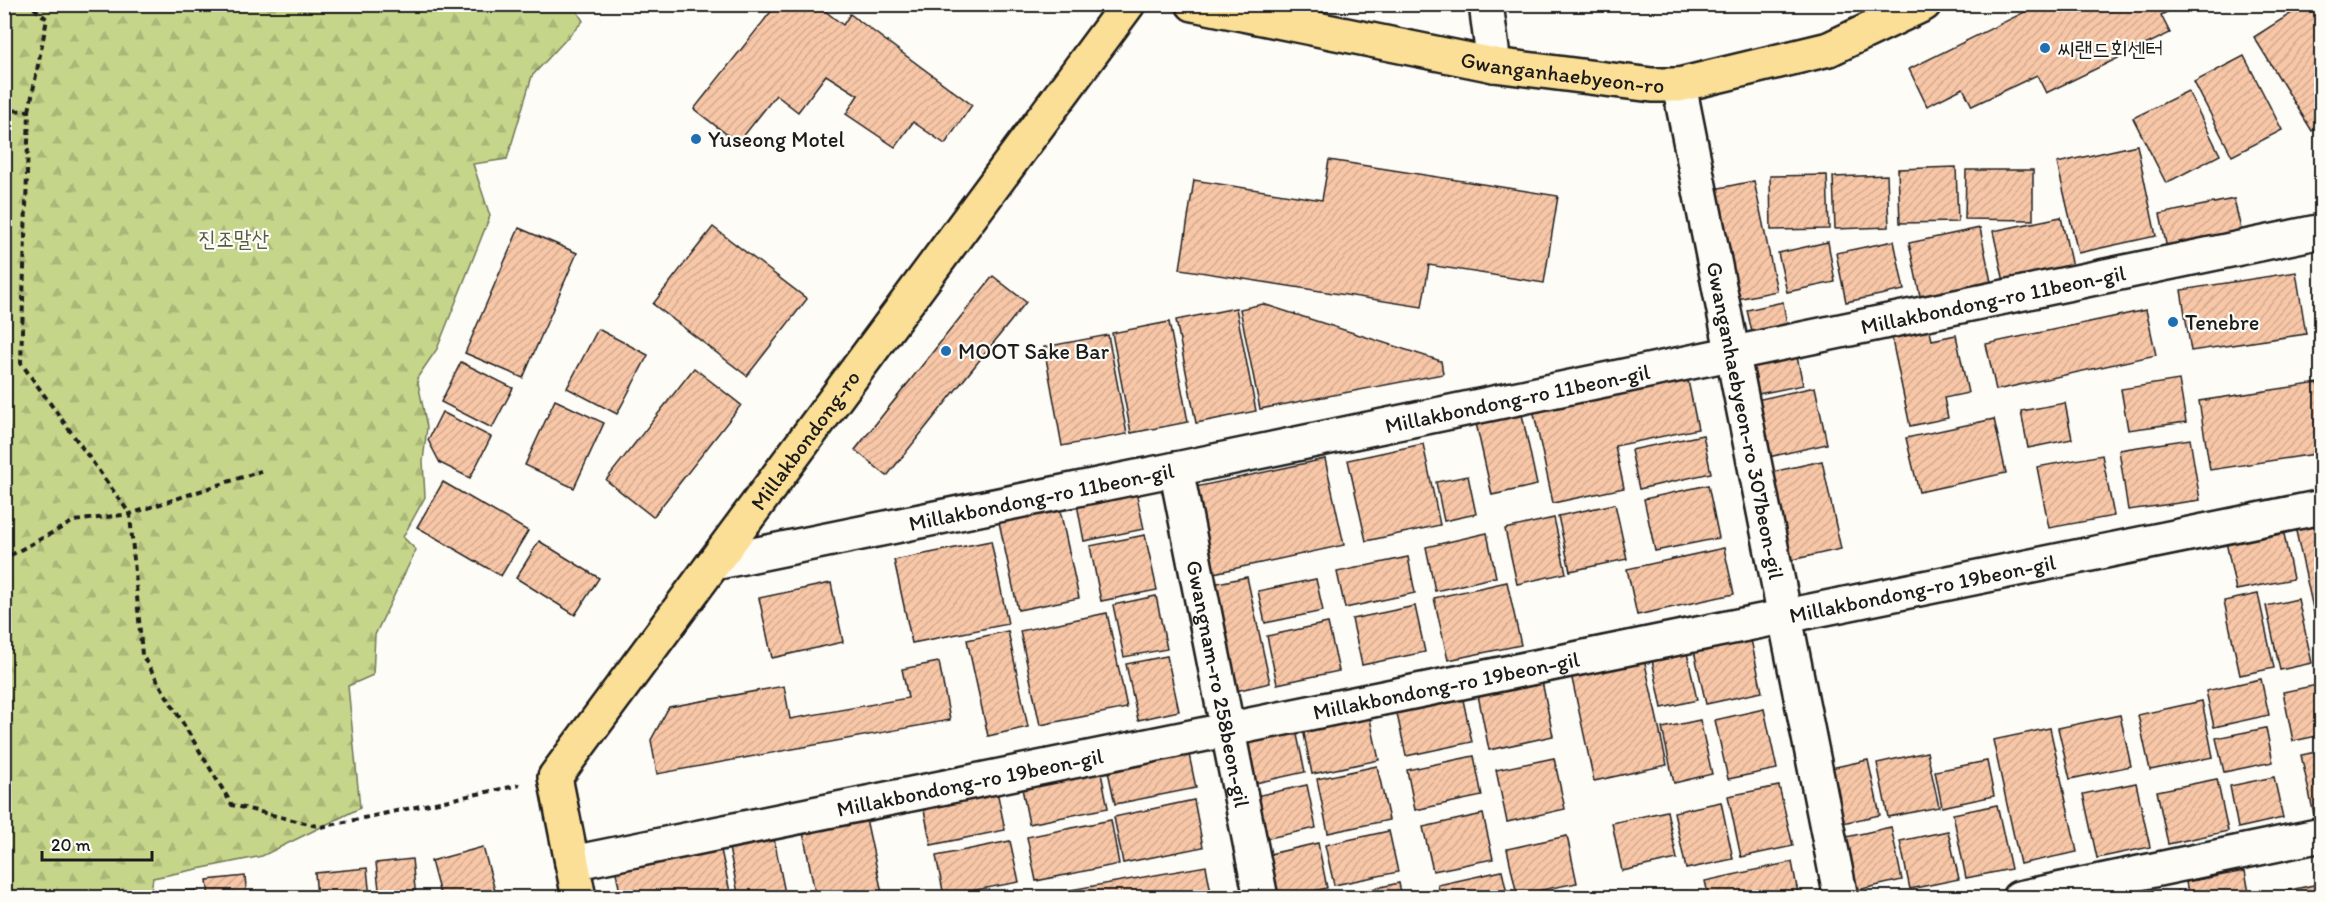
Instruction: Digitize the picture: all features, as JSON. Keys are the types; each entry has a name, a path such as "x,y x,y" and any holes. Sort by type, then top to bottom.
{"main road":[{"name":"Millakbondong-ro","path":"555,777 1128,4"},
{"name":"Gwanganhaebyeon-ro","path":"1193,4 1494,65 1652,85 1679,85 1829,49 1924,4"},
{"path":"555,777 579,897"}],"street":[{"path":"1486,4 1494,65"},
{"name":"Gwanganhaebyeon-ro 307beon-gil","path":"1679,85 1841,897"},
{"name":"Millakbondong-ro 11beon-gil","path":"714,563 2322,231"},
{"name":"Gwangnam-ro 258beon-gil","path":"1176,469 1261,897"},
{"name":"Millakbondong-ro 19beon-gil","path":"572,863 2322,507"},
{"path":"2019,897 2322,835"}],"path":[{"path":"29,4 47,19 28,111 21,363 130,514 142,655 232,805 321,827 555,777"},
{"path":"4,110 28,111"},
{"path":"4,564 11,555 74,521 130,514 261,471"}],"green space":[{"name":"진조말산","path":"5,4 573,4 583,21 532,76 507,159 473,164 490,216 437,349 417,378 427,427 423,461 425,497 403,537 416,550 375,635 373,675 348,686 360,808 262,856 153,878 150,897 5,897"}],"building":[{"path":"777,4 816,4 843,25 850,14 972,105 945,144 913,122 895,147 846,114 858,95 826,75 798,112 776,95 738,143 694,109"},
{"name":"씨랜드회센터","path":"2041,4 2182,4 2161,15 2170,33 2046,93 2037,75 1972,106 1963,88 1927,106 1909,69"},
{"path":"2306,4 2310,4 2322,22 2322,125 2312,131 2254,37"},
{"path":"2244,56 2282,130 2232,156 2194,82"},
{"path":"2188,91 2220,155 2166,183 2133,118"},
{"path":"2137,145 2156,236 2078,253 2057,163"},
{"path":"1329,160 1558,196 1544,283 1429,265 1422,307 1180,269 1194,180 1322,200"},
{"path":"1956,167 1958,222 1900,223 1898,169"},
{"path":"1966,170 2033,170 2033,220 1965,219"},
{"path":"1827,175 1829,229 1771,230 1770,176"},
{"path":"1887,175 1889,227 1835,229 1833,177"},
{"path":"1754,181 1777,291 1737,299 1714,189"},
{"path":"2234,199 2243,238 2168,254 2160,214"},
{"path":"2061,217 2072,267 2004,282 1993,231"},
{"path":"713,227 807,299 747,376 653,304"},
{"path":"519,228 577,253 523,378 465,353"},
{"path":"1980,228 1991,282 1920,296 1909,243"},
{"path":"1894,241 1904,290 1846,302 1836,253"},
{"path":"1828,242 1835,282 1787,292 1778,253"},
{"path":"2296,272 2306,334 2191,351 2181,290"},
{"path":"993,276 1026,302 887,476 855,450"},
{"path":"1783,302 1787,324 1752,332 1747,310"},
{"path":"1263,304 1441,361 1443,374 1260,409 1240,309"},
{"path":"1236,308 1256,411 1196,423 1176,320"},
{"path":"2146,310 2156,355 1996,390 1986,344"},
{"path":"1169,322 1188,422 1131,433 1112,333"},
{"path":"1929,327 1932,340 1956,335 1968,393 1944,398 1948,418 1910,426 1891,335"},
{"path":"598,329 648,355 617,414 567,388"},
{"path":"1108,335 1127,434 1062,446 1044,347"},
{"path":"1795,347 1803,385 1748,396 1740,358"},
{"path":"461,362 513,388 492,428 441,402"},
{"path":"694,368 741,405 653,517 606,480"},
{"path":"1686,371 1698,429 1615,446 1624,488 1553,503 1532,404"},
{"path":"2179,380 2186,422 2128,430 2121,389"},
{"path":"2318,383 2322,406 2322,453 2210,470 2199,401"},
{"path":"1815,387 1827,444 1764,458 1752,401"},
{"path":"555,400 604,423 574,488 525,465"},
{"path":"2065,403 2072,439 2028,448 2021,411"},
{"path":"1520,405 1537,485 1492,495 1474,414"},
{"path":"442,412 491,437 470,478 440,463 428,440"},
{"path":"1994,419 2006,473 1919,492 1906,438"},
{"path":"1703,435 1711,473 1639,489 1631,450"},
{"path":"2190,439 2200,500 2128,510 2119,450"},
{"path":"1423,444 1440,525 1366,541 1348,460"},
{"path":"2102,455 2114,516 2049,528 2037,467"},
{"path":"1325,459 1344,545 1209,574 1191,488"},
{"path":"1822,461 1841,549 1782,562 1763,474"},
{"path":"1468,476 1476,514 1444,521 1436,482"},
{"path":"443,482 528,531 501,576 417,527"},
{"path":"1708,485 1719,538 1655,551 1644,499"},
{"path":"1135,487 1144,529 1084,541 1076,499"},
{"path":"1615,504 1627,559 1570,571 1558,516"},
{"path":"1060,510 1079,598 1018,610 999,522"},
{"path":"2322,516 2322,612 2314,613 2294,522"},
{"path":"1554,518 1566,573 1517,584 1505,529"},
{"path":"2282,524 2293,579 2236,590 2225,537"},
{"path":"1487,533 1496,577 1435,591 1426,547"},
{"path":"1145,535 1157,590 1101,601 1090,546"},
{"path":"539,541 599,578 575,615 516,578"},
{"path":"991,541 1008,624 912,643 894,560"},
{"path":"1724,548 1734,594 1637,615 1627,569"},
{"path":"1408,557 1415,593 1345,608 1337,572"},
{"path":"1247,577 1270,683 1231,692 1208,585"},
{"path":"1316,579 1323,611 1265,623 1258,591"},
{"path":"1507,582 1521,645 1448,660 1434,598"},
{"path":"831,583 843,642 772,658 759,598"},
{"path":"2258,594 2274,668 2240,675 2224,601"},
{"path":"1156,596 1167,649 1124,657 1113,605"},
{"path":"2298,599 2312,663 2280,670 2266,606"},
{"path":"1415,606 1425,652 1362,665 1352,619"},
{"path":"1107,613 1127,708 1040,725 1020,631"},
{"path":"1328,623 1339,671 1277,684 1267,636"},
{"path":"1749,630 1762,692 1706,704 1692,642"},
{"path":"1008,631 1028,727 988,736 967,640"},
{"path":"1686,648 1697,700 1662,708 1651,655"},
{"path":"1167,656 1179,711 1138,720 1126,664"},
{"path":"1644,659 1667,765 1594,781 1571,674"},
{"path":"939,662 950,720 657,774 651,740 669,707 784,686 790,719 908,698 902,669"},
{"path":"1541,676 1553,736 1489,750 1477,690"},
{"path":"2261,679 2269,715 2214,727 2206,691"},
{"path":"2322,684 2322,735 2293,741 2283,692"},
{"path":"1462,695 1472,742 1406,756 1396,709"},
{"path":"2202,701 2213,757 2150,770 2138,715"},
{"path":"1764,709 1777,769 1728,779 1715,720"},
{"path":"1368,710 1379,760 1312,774 1302,724"},
{"path":"2120,715 2131,766 2070,779 2058,728"},
{"path":"1700,720 1712,774 1674,783 1662,728"},
{"path":"1294,721 1305,772 1242,786 1231,735"},
{"path":"2050,728 2077,852 2020,864 1993,740"},
{"path":"2266,728 2273,762 2224,772 2216,738"},
{"path":"1187,745 1196,788 1115,804 1106,762"},
{"path":"2322,751 2322,813 2314,815 2301,755"},
{"path":"1927,752 1939,807 1888,817 1877,763"},
{"path":"1474,756 1482,796 1415,810 1407,770"},
{"path":"1554,758 1565,809 1507,822 1496,770"},
{"path":"1868,760 1880,815 1828,826 1817,771"},
{"path":"1987,761 1994,796 1942,807 1935,771"},
{"path":"1377,766 1389,820 1328,833 1317,779"},
{"path":"1100,768 1108,808 1029,824 1021,783"},
{"path":"2274,777 2283,818 2238,828 2230,786"},
{"path":"2217,779 2228,831 2168,844 2157,791"},
{"path":"2136,783 2150,847 2097,858 2083,794"},
{"path":"1307,785 1316,828 1260,840 1251,797"},
{"path":"996,786 1005,830 931,845 922,800"},
{"path":"1779,786 1793,846 1741,857 1728,796"},
{"path":"1194,800 1203,847 1123,863 1114,817"},
{"path":"1721,802 1733,859 1686,869 1674,812"},
{"path":"1997,805 2011,869 1966,878 1953,814"},
{"path":"1667,811 1677,859 1622,871 1612,823"},
{"path":"865,814 882,893 861,898 816,898 802,827"},
{"path":"1483,814 1493,859 1433,871 1423,827"},
{"path":"1111,820 1119,864 1036,881 1027,837"},
{"path":"1891,827 1902,880 1853,891 1842,838"},
{"path":"1389,831 1398,872 1334,885 1325,845"},
{"path":"1948,831 1959,879 1910,889 1900,841"},
{"path":"773,834 786,898 739,898 728,843"},
{"path":"1567,836 1577,883 1517,895 1507,849"},
{"path":"1010,841 1019,882 944,896 936,856"},
{"path":"1318,843 1327,888 1283,898 1266,898 1257,857"},
{"path":"483,847 497,898 441,898 431,861"},
{"path":"721,850 730,892 703,898 621,898 616,872"},
{"path":"412,859 416,898 380,898 376,863"},
{"path":"1792,862 1799,898 1709,898 1705,881"},
{"path":"1206,866 1212,898 1025,898"},
{"path":"367,868 370,898 317,898 315,873"},
{"path":"1502,871 1508,898 1441,898 1438,885"},
{"path":"2245,871 2250,898 2189,898 2186,882"},
{"path":"245,876 247,898 209,898 207,880"},
{"path":"1399,883 1402,898 1340,898 1340,896"},
{"path":"2314,885 2316,898 2257,898 2257,897"},
{"path":"198,890 199,898 159,898 159,893"},
{"path":"1686,891 1687,898 1655,898"},
{"path":"2179,891 2180,898 2147,898"}],"place":[{"name":"씨랜드회센터","path":"2045,48"},
{"name":"Yuseong Motel","path":"696,139"},
{"name":"Tenebre","path":"2173,322"},
{"name":"MOOT Sake Bar","path":"946,351"}]}
